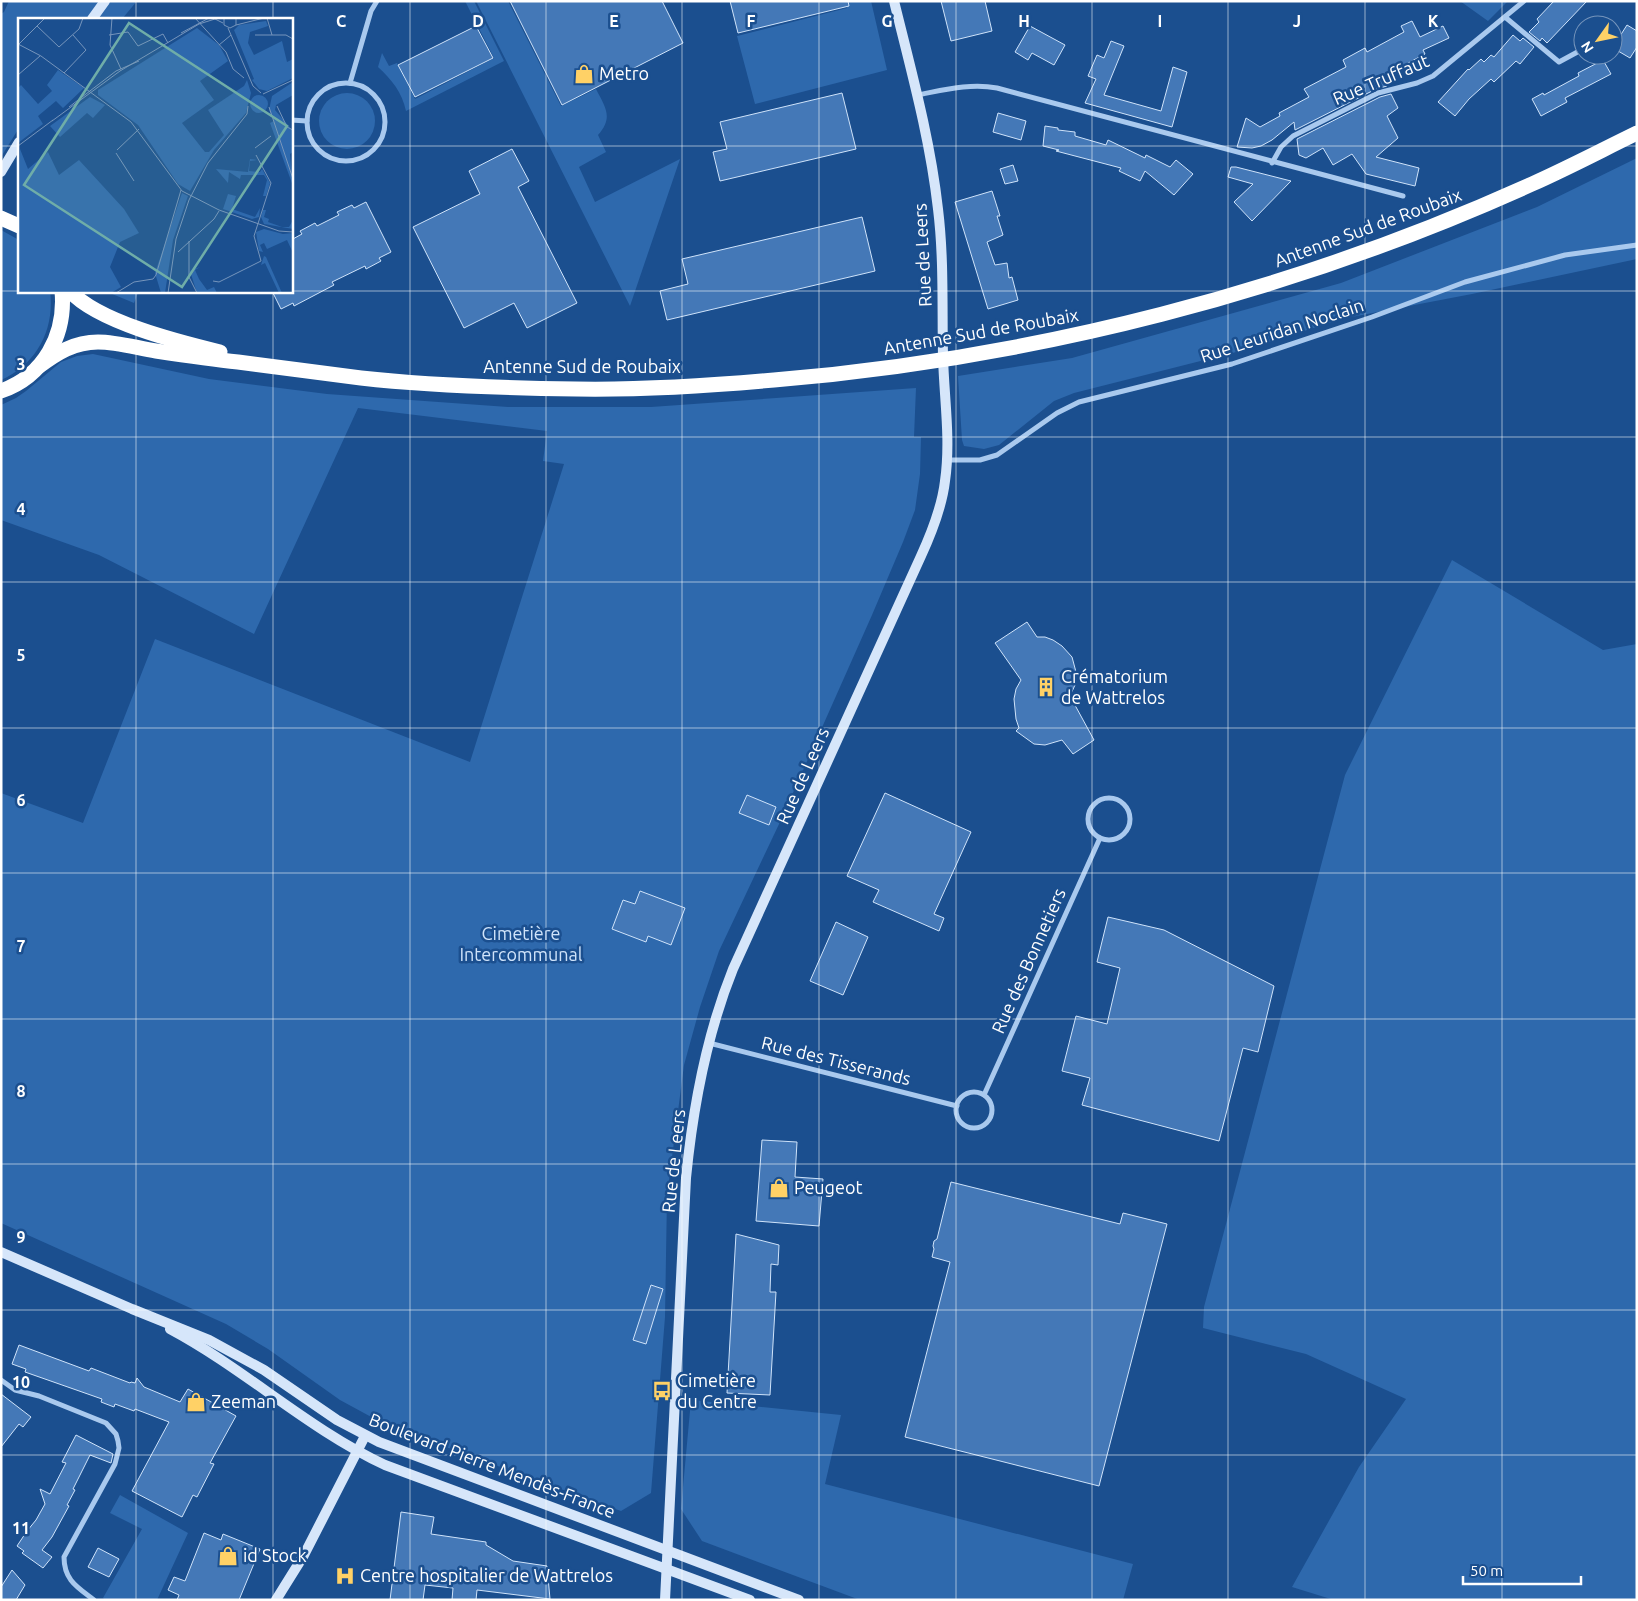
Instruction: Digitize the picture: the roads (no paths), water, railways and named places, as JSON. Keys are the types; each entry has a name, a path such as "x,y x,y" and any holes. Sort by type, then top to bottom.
{"highway":[{"name":"Antenne Sud de Roubaix","path":"38,366 66,348 77,344 96,342 180,355 405,382 510,388 629,389 736,383 832,375 896,366 1057,340 1153,317 1243,292 1322,267 1493,201 1637,133"},
{"path":"1,218 18,226"},
{"path":"1,391 21,381 49,353 58,332 62,315 62,292"},
{"name":"Antenne Sud de Roubaix","path":"71,292 94,310 148,332 217,351 297,369"}],"street":[{"path":"93,18 105,1"},
{"path":"350,83 371,11 378,1"},
{"name":"Rue de Leers","path":"665,1600 686,1173 698,1092 708,1043 717,1011 736,961 930,537 945,482 947,432 940,234 935,186 917,96 894,1"},
{"name":"Rue Truffaut","path":"1272,162 1281,147 1293,136 1378,93 1417,83 1433,76 1524,1"},
{"path":"1505,17 1559,62 1573,54"},
{"path":"350,83 359,85 374,95 380,102 385,119 382,137 372,151 365,156 347,161 322,153 311,139 307,122 310,106 320,93 334,85 350,83"},
{"path":"917,96 960,87 985,86 997,88 1403,196"},
{"path":"292,120 307,122"},
{"path":"1,172 18,144"},
{"name":"Rue Leuridan Noclain","path":"947,460 980,460 997,455 1057,413 1079,402 1232,364 1372,317 1465,282 1565,255 1637,245"},
{"path":"1115,798 1126,806 1130,819 1129,826 1125,832 1113,840 1100,838 1094,834 1088,822 1090,808 1101,799 1115,798"},
{"name":"Rue des Bonnetiers","path":"984,1095 1100,838"},
{"name":"Rue des Tisserands","path":"708,1043 957,1106"},
{"path":"973,1092 984,1095 988,1099 992,1110 988,1121 978,1128 966,1126 958,1118 957,1106 967,1093 973,1092"},
{"name":"Boulevard Pierre Mendès-France","path":"1,1252 226,1348 264,1370 336,1420 365,1436 402,1452 799,1600"},
{"name":"Boulevard Pierre Mendès-France","path":"132,1309 216,1356 319,1429 358,1452 397,1471 750,1600"},
{"path":"1,1380 14,1390 39,1396 106,1423 116,1434 119,1448 115,1464 64,1557 68,1578 94,1600"},
{"path":"276,1600 304,1555 365,1436"}],"place":[{"name":"Metro","path":"584,74"},
{"name":"Crématorium de Wattrelos","path":"1046,687"},
{"name":"Peugeot","path":"779,1188"},
{"name":"Cimetière du Centre","path":"662,1391"},
{"name":"Zeeman","path":"196,1402"},
{"name":"id Stock","path":"228,1556"},
{"name":"Centre hospitalier de Wattrelos","path":"345,1576"}],"park label":[{"name":"Cimetière Intercommunal","path":"521,944"}]}
